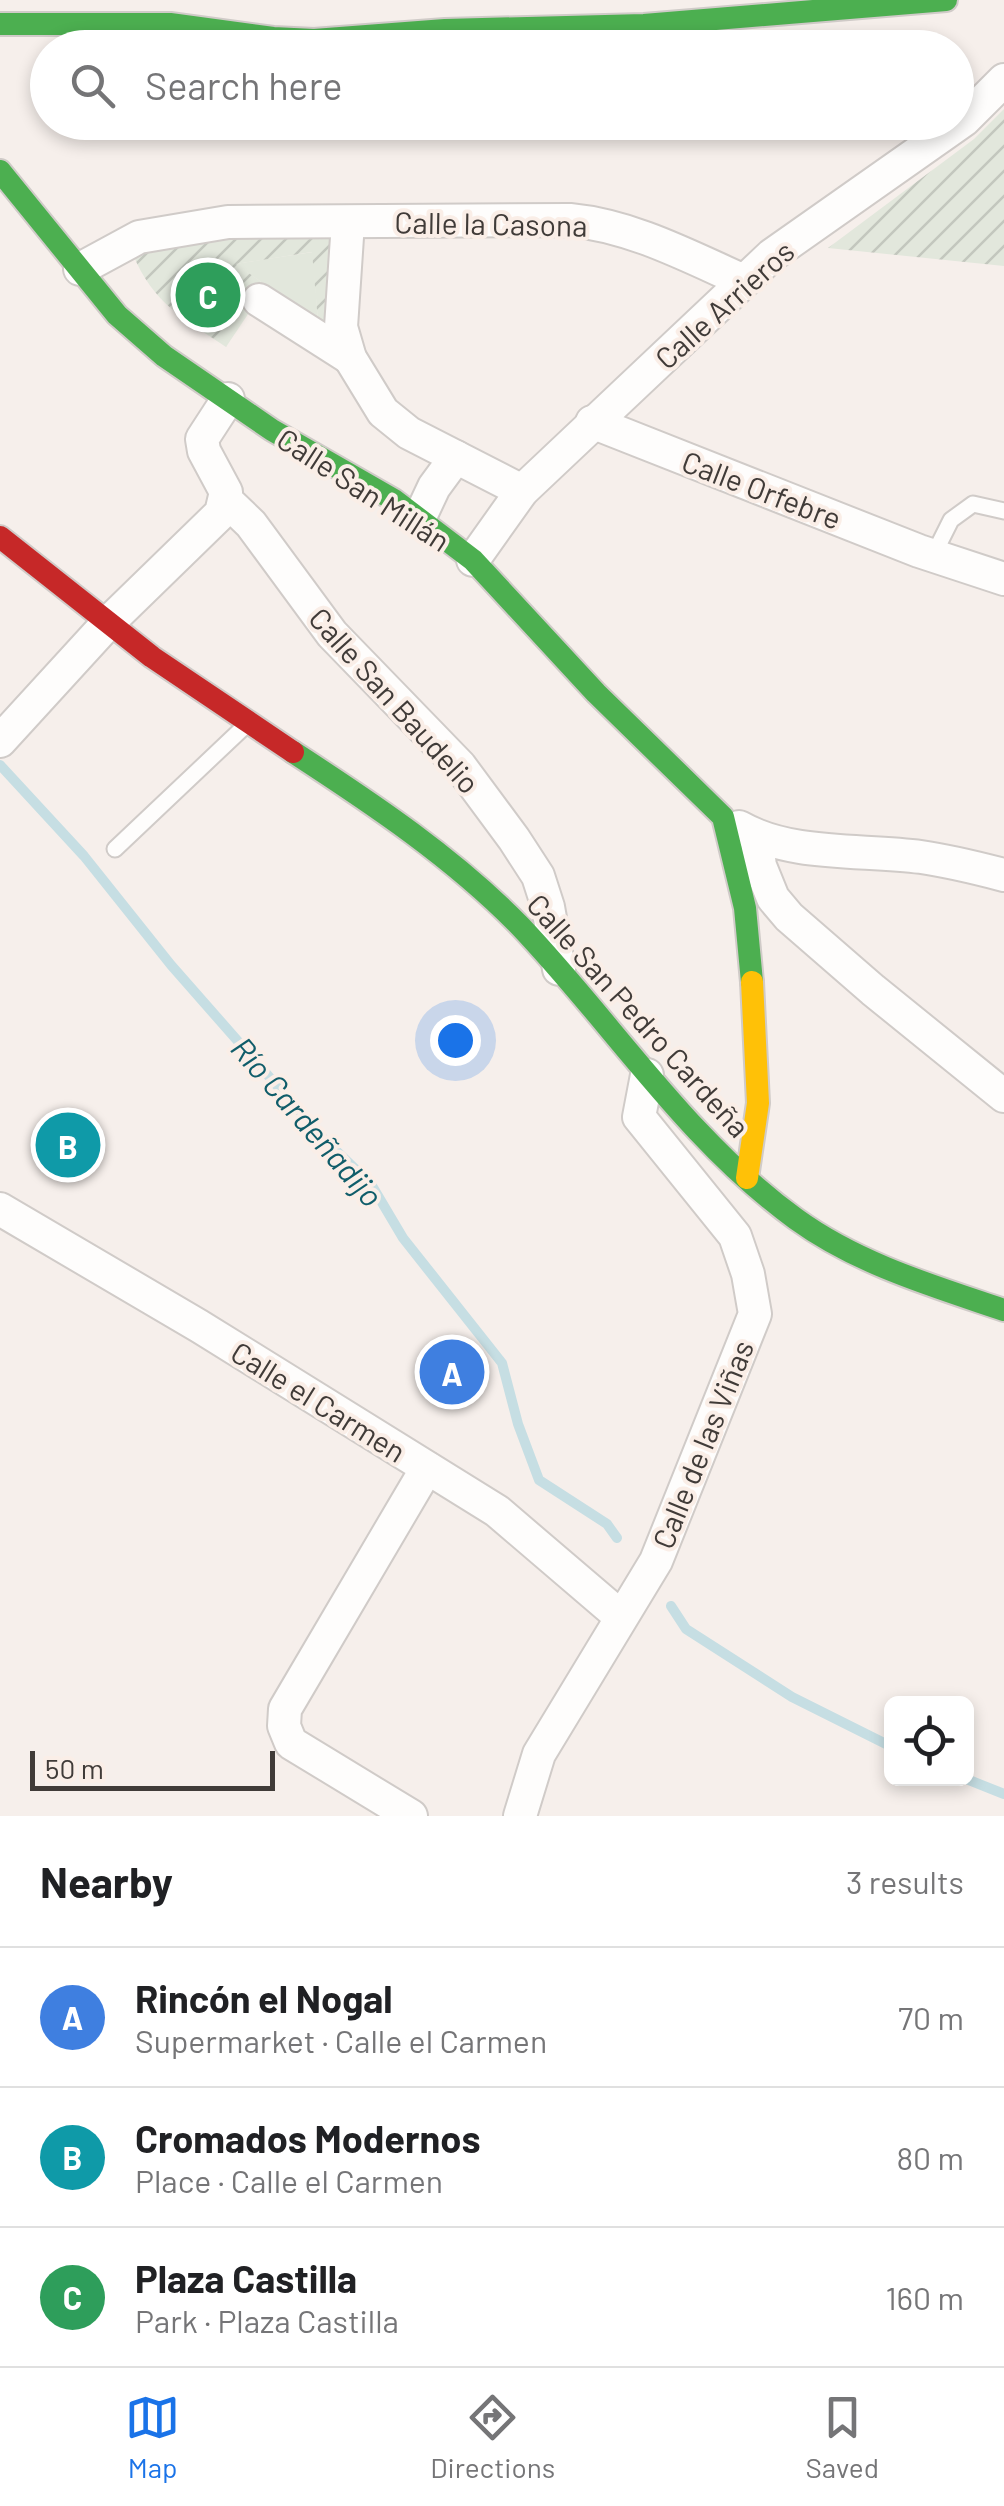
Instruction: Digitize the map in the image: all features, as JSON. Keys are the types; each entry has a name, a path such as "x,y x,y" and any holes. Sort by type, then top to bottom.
{"street":[{"path":"445,30 644,25 817,6 946,0"},
{"path":"0,24 170,24 214,30"},
{"name":"Calle Arrieros","path":"974,110 1004,80"},
{"name":"Calle Arrieros","path":"474,560 522,491 744,281 801,233 935,140"},
{"name":"Calle San Millán","path":"0,170 117,315 152,346 272,430 394,500 474,560 596,693 723,817 756,836 801,846 942,861 1004,874"},
{"name":"Calle la Casona","path":"80,270 139,237 228,222 593,222 652,240 744,281"},
{"path":"348,222 341,328 350,358 383,412 409,433 522,491"},
{"path":"259,300 350,358"},
{"name":"Calle San Baudelio","path":"228,399 202,439 204,451 223,483 226,500 251,524 332,634 460,766 514,840 538,876 560,969"},
{"name":"Calle Orfebre","path":"592,422 933,556 1004,579"},
{"path":"419,519 434,487 456,458"},
{"path":"0,741 107,624 221,513 226,500"},
{"name":"Calle San Pedro Cardeña","path":"0,536 107,624 448,861 509,914 648,1075 747,1178 797,1219 832,1242 1004,1310"},
{"path":"723,817 745,908 753,993 758,1103 747,1178"},
{"path":"756,836 760,866 773,898 844,964 1004,1096"},
{"name":"Calle de las Viñas","path":"520,1816 539,1754 656,1561 754,1314 748,1274 735,1236 639,1116 648,1075"},
{"name":"Calle el Carmen","path":"0,1209 199,1326 496,1511 621,1616"},
{"path":"411,1816 291,1743 284,1726 285,1709 427,1468"}],"lane":[{"path":"933,556 951,520 973,504 1004,511"},
{"path":"115,849 248,724"}],"shaded area":[{"path":"1004,109 1004,266 828,248 974,140"},
{"path":"243,233 335,234 330,319 318,321 312,252 236,264 267,286 226,347 158,296 131,249"},
{"path":"313,252 318,321 235,264"}],"waterway":[{"name":"Río Cardeñadijo","path":"0,765 84,856 171,965 323,1138 371,1184 403,1238 502,1363 518,1424 539,1480 607,1524 617,1538"},
{"name":"Río Cardeñadijo","path":"671,1606 686,1629 792,1697 884,1743"},
{"name":"Río Cardeñadijo","path":"974,1782 1004,1794"}],"traffic: fast":[{"path":"445,30 644,25 946,0"},
{"path":"0,24 170,24 214,30"},
{"path":"0,171 117,315 164,356 272,430 394,500 473,560 596,693 723,817 745,908 752,982"},
{"path":"293,752 412,833 495,902 555,964 720,1154 796,1219 870,1261 1004,1310"}],"traffic: slow":[{"path":"747,1178 758,1103 752,982"}],"traffic: jam":[{"path":"0,537 152,657 293,752"}],"place":[{"name":"Plaza Castilla","path":"208,295"},
{"name":"Cromados Modernos","path":"68,1145"},
{"name":"Rincón el Nogal","path":"452,1372"}]}
